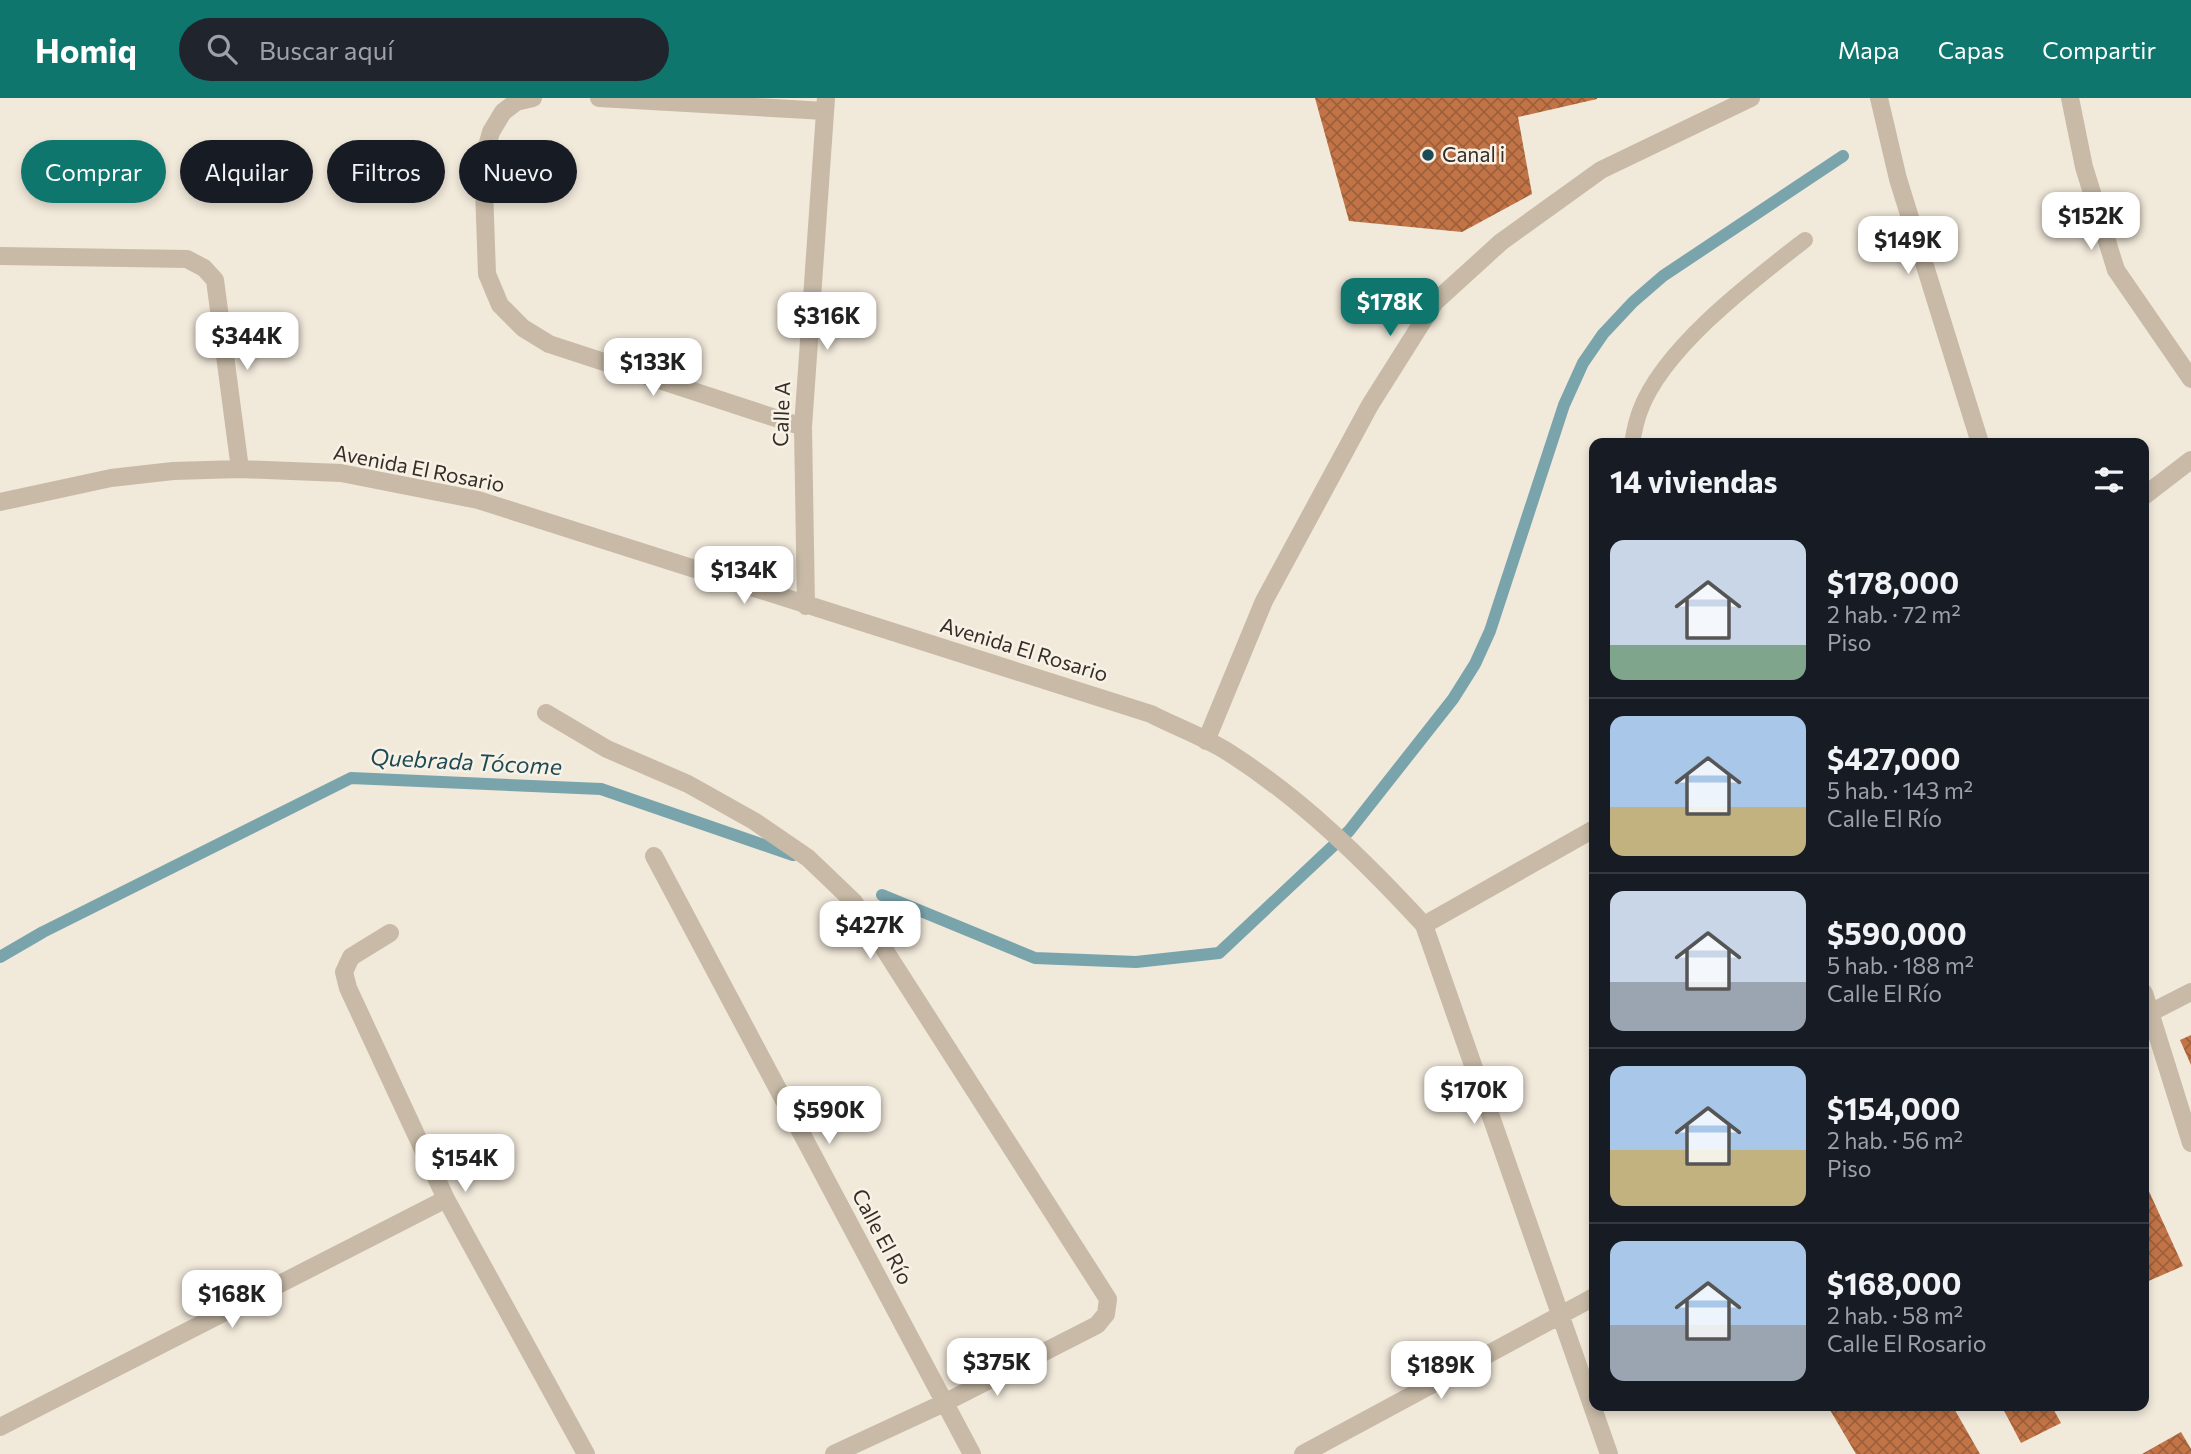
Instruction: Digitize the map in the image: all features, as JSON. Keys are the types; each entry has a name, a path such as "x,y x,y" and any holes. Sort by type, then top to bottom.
{"street":[{"path":"533,98 516,102 503,112 491,132 483,160 487,274 500,305 523,328 548,344 803,427"},
{"path":"599,98 826,105"},
{"path":"1206,741 1264,601 1370,405 1435,302 1501,242 1601,170 1751,98"},
{"path":"1879,98 1898,179 1978,438"},
{"path":"2070,98 2084,167 2116,270 2191,379"},
{"name":"Calle A","path":"806,606 803,427 826,105"},
{"path":"0,256 187,260 204,268 215,280 240,469"},
{"path":"2149,492 2191,460"},
{"name":"Avenida El Rosario","path":"0,502 111,478 173,471 240,469 341,473 478,500 1139,710 1227,751 1296,801 1365,861 1424,925 1589,1397"},
{"path":"547,713 607,749 688,784 754,821 808,858 854,902 898,967 1108,1300 1107,1314 1097,1325 944,1404 834,1454"},
{"path":"1424,925 1589,832"},
{"name":"Calle El Río","path":"654,856 972,1454"},
{"path":"390,933 351,957 344,972 354,1001 446,1199 586,1454"},
{"path":"2149,1013 2191,992"},
{"path":"2149,1020 2191,1143"},
{"path":"0,1427 446,1199"},
{"path":"1303,1454 1589,1300"},
{"name":"Avenida El Rosario","path":"1594,1411 1609,1454"}],"lane":[{"path":"1633,438 1640,410 1659,375 1740,290 1805,240"}],"building":[{"name":"Canal i","path":"1315,98 1597,99 1518,117 1532,194 1462,232 1349,221"},
{"path":"2191,1035 2191,1065 2180,1040"},
{"path":"2149,1191 2183,1266 2149,1281"},
{"path":"1831,1411 1955,1411 1980,1454 1856,1454"},
{"path":"2004,1411 2054,1411 2061,1423 2021,1443"},
{"path":"2181,1432 2191,1454 2142,1454"}],"waterway":[{"path":"882,895 1035,958 1136,962 1219,953 1349,831 1453,699 1475,664 1490,631 1564,405 1583,363 1603,334 1633,302 1663,276 1843,156"},
{"name":"Quebrada Tócome","path":"0,957 43,932 351,778 601,789 793,855"}],"place":[{"name":"Canal i","path":"1428,155"}]}
